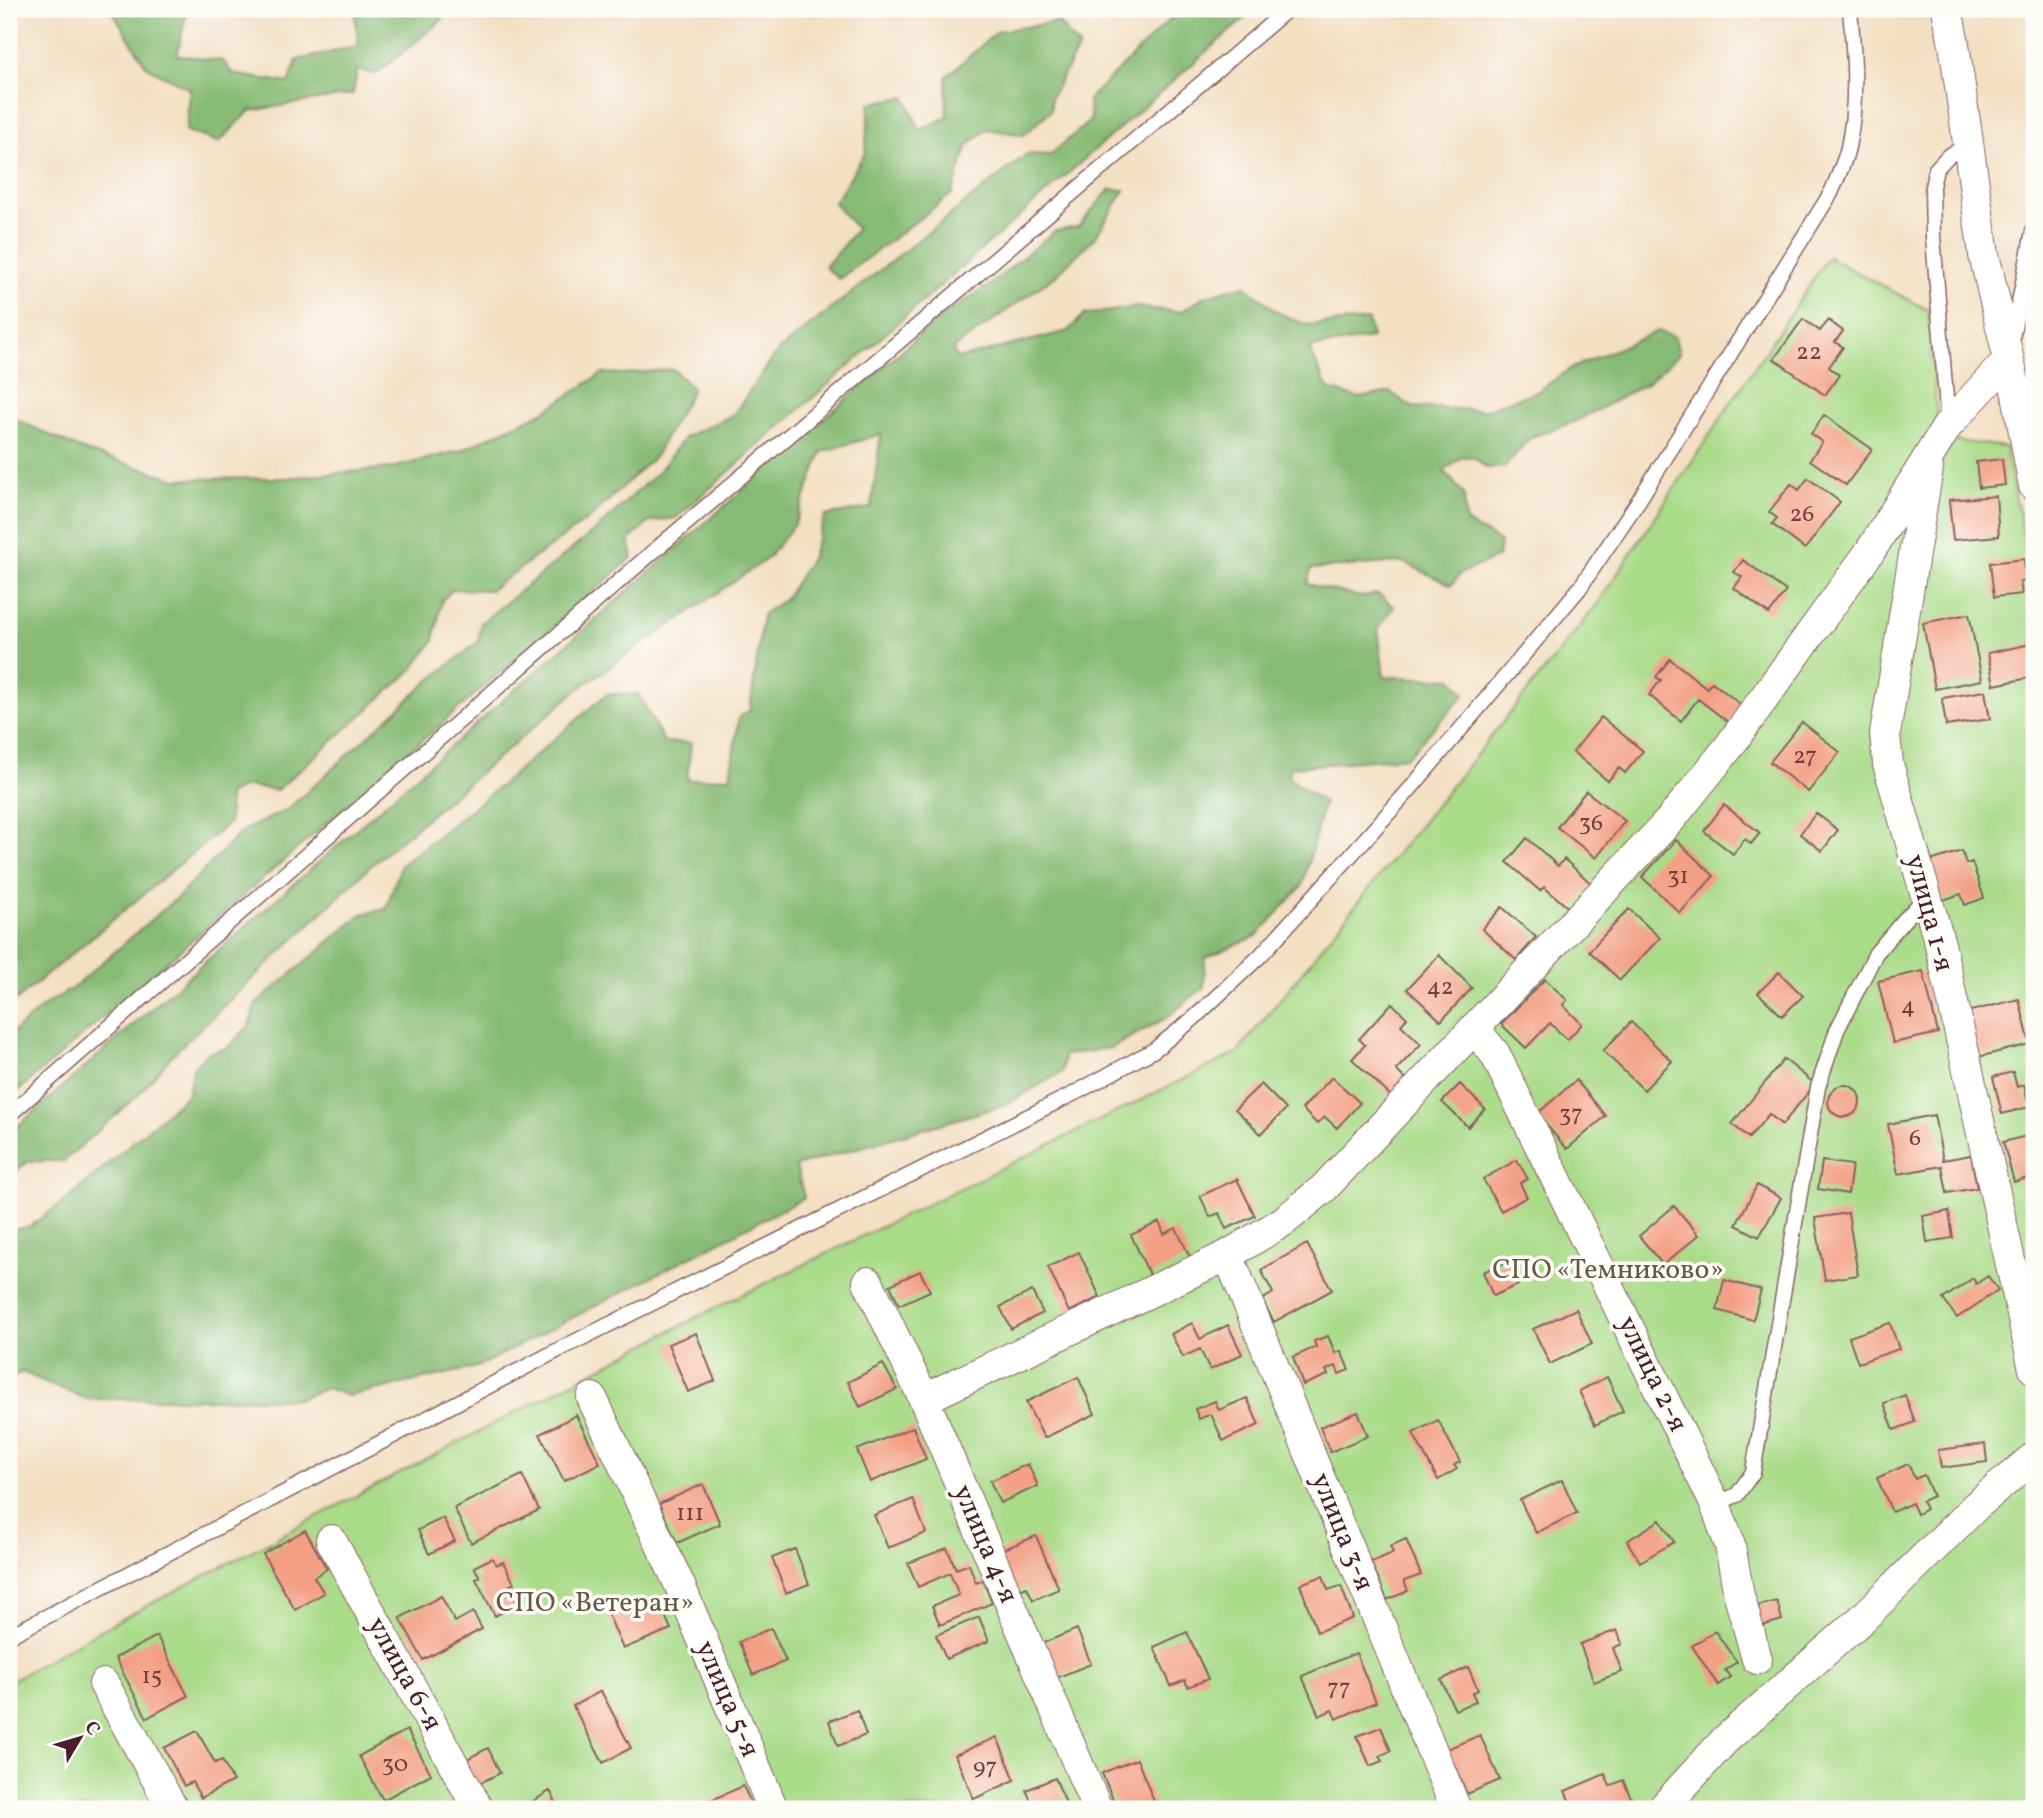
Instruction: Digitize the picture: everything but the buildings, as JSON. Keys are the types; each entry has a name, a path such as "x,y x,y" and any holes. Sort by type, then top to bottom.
{"street":[{"path":"1947,9 1984,255 2034,486"},
{"path":"924,1399 1228,1255 1284,1221 1324,1188 1671,819 1728,748 1871,550 1948,425 2008,360"},
{"name":"улица 1-я","path":"1930,454 1885,734 1888,764 1940,944 2034,1370"},
{"name":"улица 2-я","path":"1474,1028 1495,1054 1715,1504 1730,1545 1739,1595 1757,1659"},
{"name":"улица 3-я","path":"1228,1255 1456,1809"},
{"name":"улица 4-я","path":"868,1282 924,1399 1097,1809"},
{"name":"улица 5-я","path":"592,1398 681,1588 773,1809"},
{"path":"1662,1809 1725,1740 1863,1618 1976,1506 2034,1457"},
{"name":"улица 6-я","path":"331,1540 478,1809"},
{"path":"104,1684 173,1809"}],"lane":[{"path":"9,1115 640,563 1288,9"},
{"path":"9,1636 564,1347 1075,1093 1154,1049 1193,1019 1261,956 1411,788 1580,589 1646,489 1831,194 1848,147 1853,106 1850,9"},
{"path":"1948,425 1933,237 1932,187 1936,169 1948,156 1967,146"},
{"path":"2008,360 2034,226"},
{"path":"1715,1504 1737,1494 1753,1472 1818,1087 1837,1030 1876,953 1926,897"}],"green space":[{"path":"111,9 180,9 186,15 177,55 223,61 233,74 289,83 297,60 358,46 355,9 441,9 442,20 376,74 357,70 353,94 250,111 219,142 186,131 190,89 147,67"},
{"path":"1180,9 1255,9 676,518 649,522 629,540 633,557 9,1099 9,1036 46,1004 73,988 181,894 242,831 287,810 429,681 478,642 481,623 599,527 660,470 685,437 733,415 778,351 1027,154 1050,155 1091,120 1088,100"},
{"path":"1058,22 1079,47 1051,97 1051,110 1024,135 987,129 968,145 952,194 839,279 825,267 857,229 834,203 865,153 870,103 905,97 920,130 947,117 946,77 998,31"},
{"path":"1110,189 1125,190 1095,237 1055,276 953,349 957,359 1068,331 1084,315 1136,307 1181,312 1203,297 1245,285 1278,313 1307,325 1368,320 1372,338 1309,348 1328,389 1359,398 1390,392 1412,407 1484,410 1540,390 1570,369 1658,331 1675,337 1679,354 1646,384 1578,420 1529,438 1505,467 1486,468 1475,458 1462,457 1444,471 1464,495 1466,522 1500,542 1498,557 1461,573 1451,585 1403,562 1311,569 1307,584 1360,597 1378,594 1394,607 1378,629 1384,677 1453,679 1465,694 1407,757 1291,767 1289,778 1324,803 1302,886 1257,936 1205,958 1204,987 1166,1018 1111,1048 1064,1055 1062,1072 1005,1105 796,1166 804,1198 477,1367 348,1396 327,1388 297,1399 86,1399 22,1372 9,1379 9,1230 29,1227 69,1198 187,1095 194,1066 208,1053 227,1048 249,1026 256,1004 362,914 386,909 401,865 500,786 607,694 638,694 664,742 691,743 687,780 730,777 739,717 750,710 763,614 785,599 811,559 825,516 871,508 881,434 822,452 795,523 768,558 582,686 375,862 174,1053 138,1095 64,1161 29,1161 9,1176 9,1134 940,317 988,286 1055,231 1078,227"},
{"name":"СПО «Темниково»","path":"1828,257 1928,310 1939,439 2005,447 2034,585 2034,1809 9,1809 9,1682 99,1631 701,1315 1237,1053 1596,606"},
{"path":"673,369 693,389 655,456 591,517 490,590 453,589 442,600 434,640 412,670 277,790 246,786 229,794 229,823 9,1006 9,416 82,450 176,479 286,478 392,468 462,450 543,412 603,373 624,374"}],"park label":[{"name":"СПО «Ветеран»","path":"595,1603"}]}
